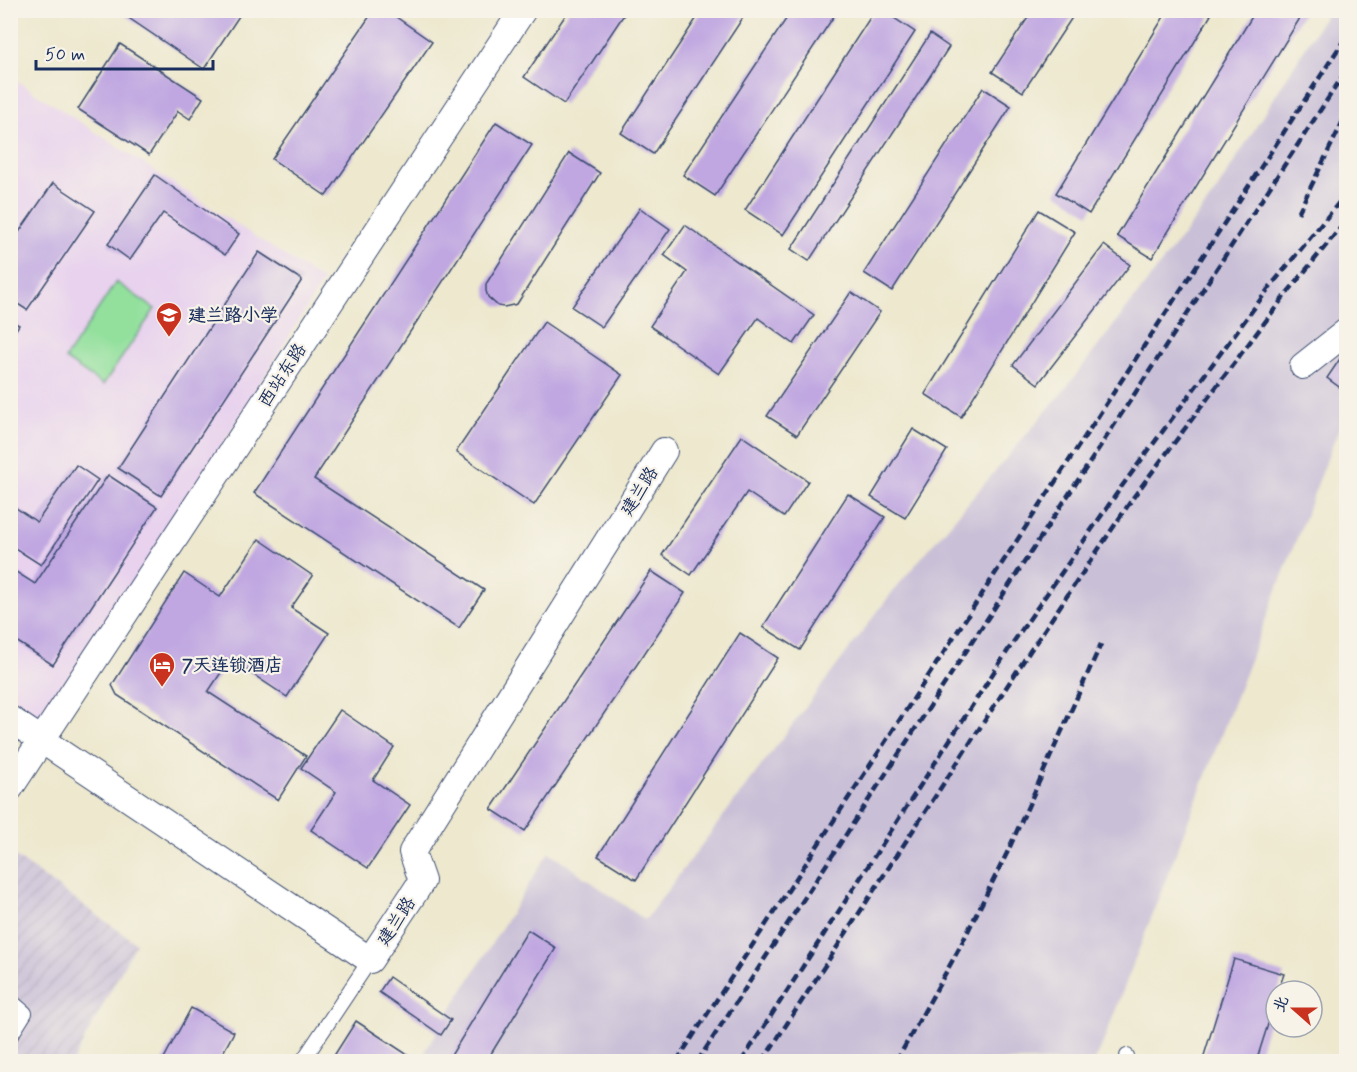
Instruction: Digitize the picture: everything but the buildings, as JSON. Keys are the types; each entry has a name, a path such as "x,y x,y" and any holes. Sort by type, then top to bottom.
{"street":[{"name":"西站东路","path":"10,788 523,10"},
{"path":"1303,366 1347,332"},
{"name":"建兰路","path":"10,718 370,960 422,882 412,852 664,451"}],"lane":[{"path":"302,1062 370,960"},
{"path":"10,1000 25,1013 10,1037"}],"shaded area":[{"path":"1328,11 1346,11 1346,410 1101,1048 1094,1061 441,1062 425,1051 549,852 645,920 894,590 1066,388 1215,193"},
{"path":"11,77 323,281 41,740 11,718"},
{"path":"10,853 136,943 73,1061 11,1061"}],"green space":[{"path":"116,282 155,309 103,385 65,359"}],"railway":[{"path":"676,1062 1346,37"},
{"path":"697,1062 1346,71"},
{"path":"1298,213 1346,115"},
{"path":"741,1062 1014,641 1122,486 1269,288 1346,194"},
{"path":"762,1062 1030,651 1135,495 1283,298 1346,221"},
{"path":"896,1062 960,947 1007,853 1101,644"}],"place":[{"name":"建兰路小学","path":"169,338"},
{"name":"7天连锁酒店","path":"162,688"}]}
